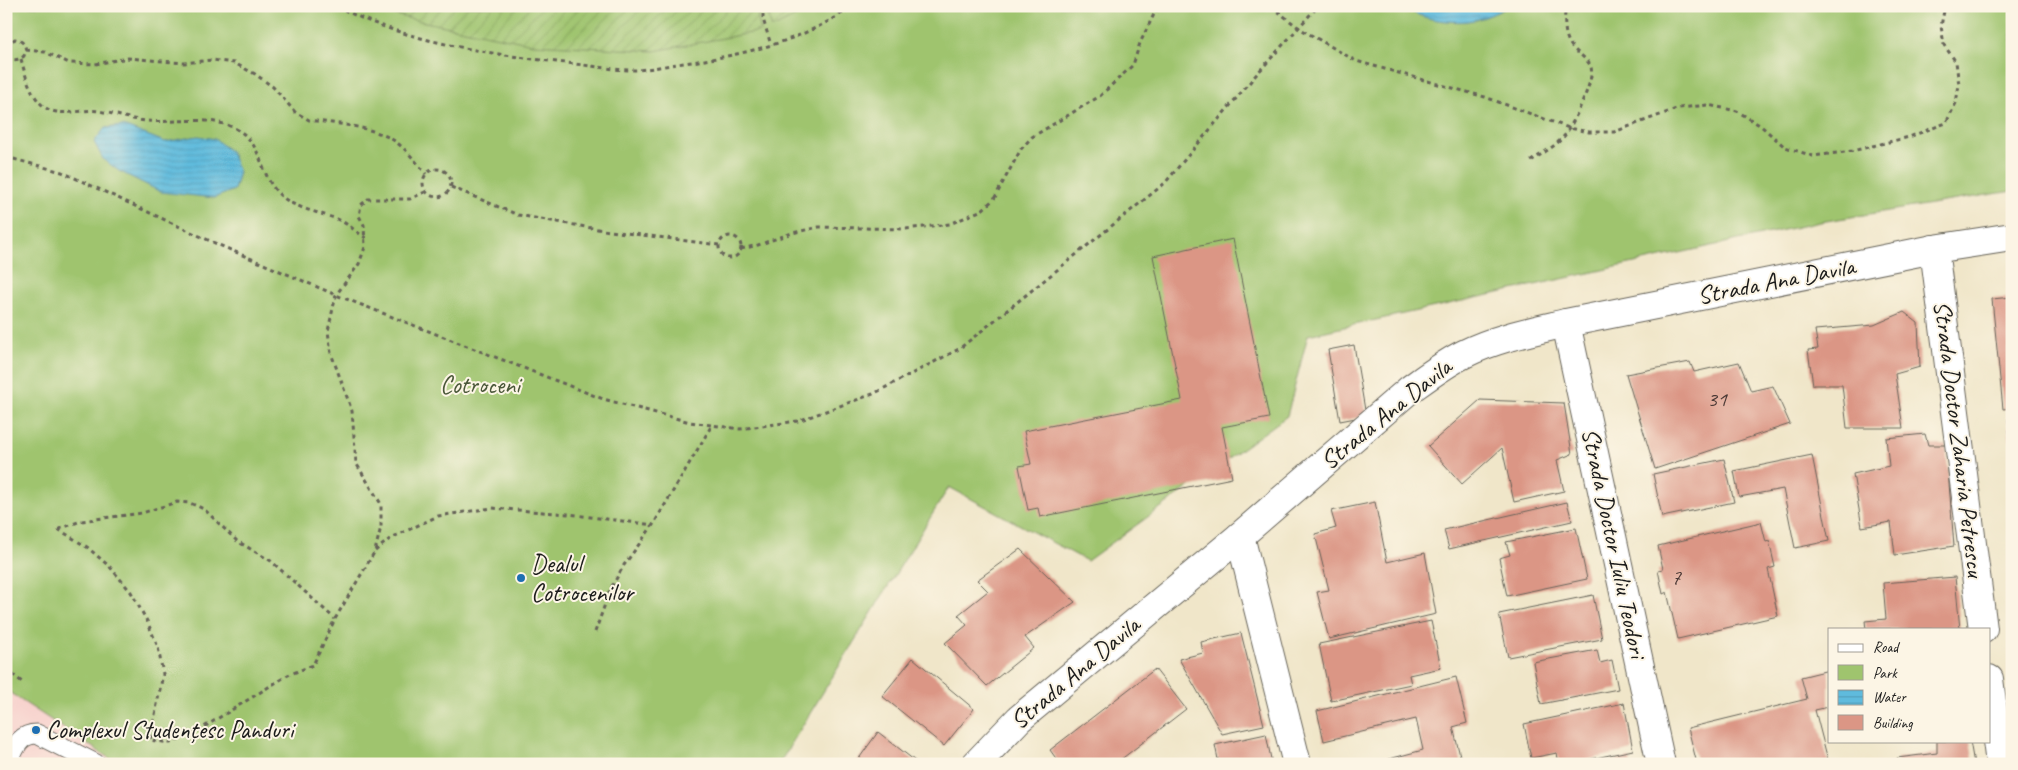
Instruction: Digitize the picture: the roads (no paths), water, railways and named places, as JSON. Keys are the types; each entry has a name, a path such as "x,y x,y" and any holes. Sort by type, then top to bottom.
{"street":[{"name":"Strada Ana Davila","path":"976,764 1019,719 1240,536 1409,390 1439,368 1464,354 1490,343 1566,323 1934,249 2012,237"},
{"name":"Strada Doctor Zaharia Petrescu","path":"1934,249 1983,628"},
{"name":"Strada Doctor Iuliu Teodori","path":"1566,323 1661,764"},
{"path":"1240,536 1297,764"},
{"path":"1990,687 2000,764"}],"lane":[{"path":"8,764 21,739 28,734 37,734 96,764"}],"water":[{"path":"1406,6 1509,6 1484,17 1461,22 1435,20 1417,15"},
{"path":"123,126 165,142 198,136 215,139 231,152 239,172 234,190 214,198 161,192 119,171 103,159 94,142 105,128"}],"place":[{"name":"Dealul Cotrocenilor","path":"521,578"},
{"name":"Complexul Studențesc Panduri","path":"36,730"}],"park label":[{"name":"Cotroceni","path":"480,385"}]}
